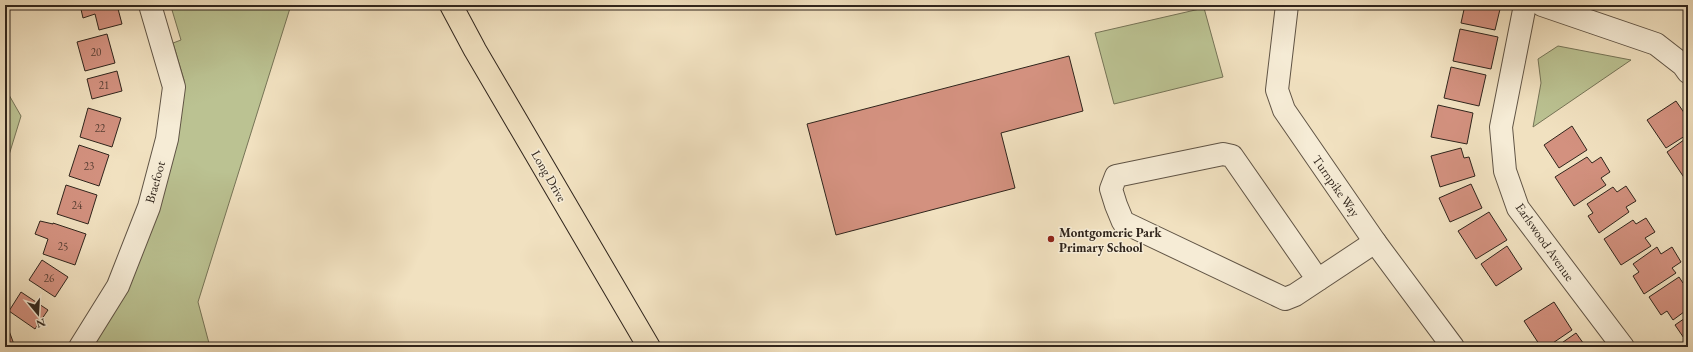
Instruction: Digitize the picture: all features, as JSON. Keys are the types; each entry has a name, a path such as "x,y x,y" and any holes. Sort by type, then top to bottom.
{"main road":[{"name":"Long Drive","path":"452,5 475,50 649,347"}],"street":[{"name":"Braefoot","path":"80,347 118,286 149,207 167,139 174,87 150,5"},
{"name":"Turnpike Way","path":"1287,5 1277,90 1284,110 1375,242 1453,347"},
{"name":"Earlswood Avenue","path":"1525,5 1501,127 1505,171 1518,208 1623,347"},
{"path":"1542,5 1656,44 1683,65 1688,72"},
{"path":"1318,280 1232,156 1223,154 1116,176 1111,189 1116,205 1124,222 1285,299 1295,296 1375,242"}],"green space":[{"path":"174,5 291,5 198,302 210,347 89,347 181,118 184,80 173,43 181,40 172,10"},
{"path":"1204,8 1223,77 1114,104 1095,33"},
{"path":"1558,46 1631,60 1533,127 1541,83 1538,59"},
{"path":"5,88 21,116 5,168"}],"building":[{"path":"80,5 117,5 122,24 99,30 95,14 83,18"},
{"path":"1465,5 1501,5 1495,30 1461,23"},
{"path":"1679,5 1688,5 1688,11 1678,8"},
{"path":"1460,29 1498,37 1491,69 1453,61"},
{"path":"107,34 115,63 85,71 77,42"},
{"path":"1069,56 1083,111 1001,133 1015,188 836,235 807,124"},
{"path":"1451,67 1486,75 1479,106 1444,98"},
{"path":"117,71 122,91 92,99 87,79"},
{"path":"1676,101 1685,114 1688,113 1688,134 1666,148 1647,120"},
{"path":"1438,105 1473,113 1467,144 1431,137"},
{"path":"88,108 121,118 112,147 80,137"},
{"path":"1572,126 1587,150 1559,168 1544,145"},
{"path":"1688,137 1688,177 1685,179 1667,152"},
{"path":"79,145 109,155 99,186 69,176"},
{"path":"1461,148 1464,158 1469,157 1475,176 1440,187 1431,156"},
{"path":"1587,157 1592,163 1601,157 1610,172 1601,178 1606,185 1574,206 1555,177"},
{"path":"1471,184 1482,208 1450,222 1439,198"},
{"path":"66,185 97,195 88,224 57,214"},
{"path":"1626,186 1636,201 1626,207 1629,212 1599,233 1588,216 1593,213 1587,204 1613,187 1617,192"},
{"path":"1489,212 1507,240 1476,259 1458,231"},
{"path":"1646,218 1655,232 1645,238 1651,246 1621,265 1604,239 1633,220 1636,224"},
{"path":"40,221 53,223 86,234 75,265 43,254 48,239 35,234"},
{"path":"1507,246 1522,269 1496,286 1481,264"},
{"path":"1657,247 1661,254 1672,247 1681,262 1672,268 1676,273 1644,294 1633,276 1639,272 1633,264"},
{"path":"42,260 68,277 55,297 29,280"},
{"path":"1679,277 1683,283 1688,280 1688,309 1673,320 1667,311 1661,315 1649,297"},
{"path":"21,292 48,310 35,329 9,311"},
{"path":"1554,302 1572,330 1547,347 1541,347 1524,321"},
{"path":"1688,316 1688,344 1675,325"},
{"path":"5,320 15,347 5,347"},
{"path":"1576,333 1586,347 1556,347"}],"place":[{"name":"Montgomerie Park Primary School","path":"1051,239"}]}
